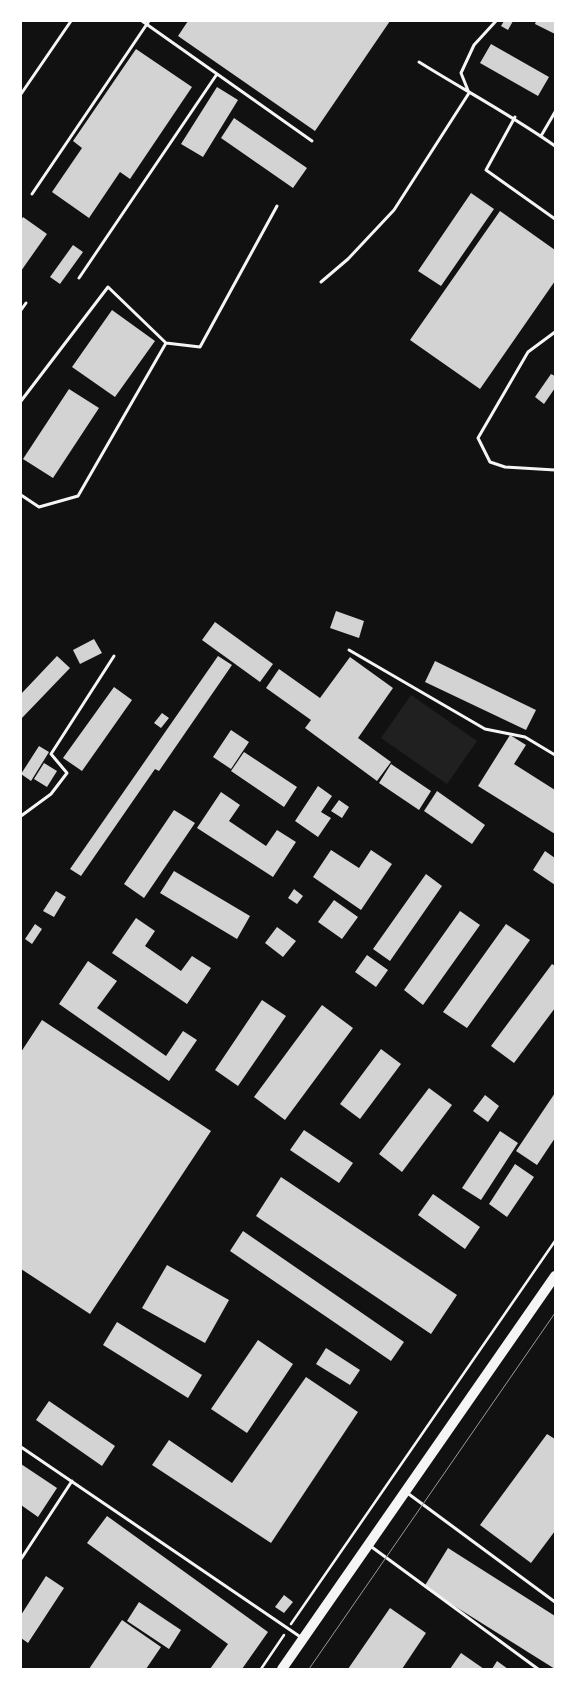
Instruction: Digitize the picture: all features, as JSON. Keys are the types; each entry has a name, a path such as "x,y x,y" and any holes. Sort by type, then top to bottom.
{"main road":[{"path":"282,1669 555,1276"}],"lane":[{"path":"21,94 71,21"},
{"path":"142,21 148,23 312,141"},
{"path":"469,93 461,72 474,45 496,21"},
{"path":"32,194 148,23"},
{"path":"419,62 469,93 515,117 555,146"},
{"path":"79,278 217,74"},
{"path":"321,282 348,259 394,210 469,93"},
{"path":"541,136 555,112"},
{"path":"515,117 486,170 555,219"},
{"path":"21,401 108,287 166,343 200,347 278,206"},
{"path":"21,310 26,303"},
{"path":"555,332 528,352 478,438 490,462 505,467 555,470"},
{"path":"21,495 39,507 78,496 166,343"},
{"path":"349,650 484,729 525,737 555,755"},
{"path":"21,816 51,794 67,773 51,754 114,656"},
{"path":"21,1447 302,1638"},
{"path":"21,1559 72,1481"},
{"path":"405,1491 555,1602"},
{"path":"368,1544 538,1669"}],"path":[{"path":"261,1669 555,1241"}],"shaded area":[{"path":"411,695 477,741 447,784 381,738"}],"building":[{"path":"188,21 390,21 315,131 178,36"},
{"path":"504,21 513,21 508,30 501,26"},
{"path":"536,21 555,21 555,34 535,24"},
{"path":"491,44 549,77 538,96 480,63"},
{"path":"136,49 192,87 130,179 120,172 89,218 52,192 82,148 73,141"},
{"path":"217,87 238,100 203,157 181,144"},
{"path":"234,118 307,168 293,188 221,138"},
{"path":"471,193 494,209 441,286 418,271"},
{"path":"500,211 555,250 555,281 480,389 410,340"},
{"path":"23,217 47,234 21,271 21,220"},
{"path":"73,245 83,252 60,284 50,277"},
{"path":"112,310 155,341 115,397 72,367"},
{"path":"551,374 555,376 555,388 544,404 535,397"},
{"path":"69,389 99,408 53,478 23,459"},
{"path":"336,611 364,621 359,638 330,628"},
{"path":"215,622 273,664 260,682 202,640"},
{"path":"94,639 102,653 80,664 73,650"},
{"path":"57,656 70,668 21,719 21,694"},
{"path":"218,656 232,665 159,771 155,769 81,876 70,869"},
{"path":"350,657 393,688 358,738 391,762 377,781 305,728 311,720 266,688 279,669 320,698"},
{"path":"435,661 536,710 526,730 425,682"},
{"path":"114,687 132,700 82,771 63,758"},
{"path":"162,713 169,718 161,728 154,723"},
{"path":"231,730 249,742 231,769 213,757"},
{"path":"510,735 526,745 514,764 555,790 555,834 478,786"},
{"path":"39,746 49,752 31,781 21,774"},
{"path":"244,752 297,787 284,807 231,771"},
{"path":"44,763 57,771 47,787 34,779"},
{"path":"391,764 431,791 419,810 379,783"},
{"path":"318,786 332,796 321,812 331,818 318,837 295,821"},
{"path":"437,791 485,825 472,844 424,811"},
{"path":"221,792 240,805 229,821 266,846 277,830 296,842 273,877 197,828"},
{"path":"339,800 349,807 342,818 331,811"},
{"path":"174,810 195,823 144,898 124,884"},
{"path":"331,850 359,868 371,850 392,864 361,910 313,877"},
{"path":"545,851 555,858 555,885 533,870"},
{"path":"174,871 250,916 237,939 160,893"},
{"path":"426,874 442,886 390,961 373,949"},
{"path":"294,889 303,896 297,904 288,898"},
{"path":"56,891 66,897 54,917 43,911"},
{"path":"334,900 358,917 342,939 318,922"},
{"path":"460,911 480,925 423,1005 404,990"},
{"path":"136,918 155,931 145,946 181,971 192,956 211,968 187,1004 112,953"},
{"path":"35,924 42,929 32,944 25,939"},
{"path":"506,924 530,940 467,1028 443,1012"},
{"path":"277,927 296,941 283,957 265,943"},
{"path":"367,955 388,970 376,987 355,972"},
{"path":"88,961 117,981 97,1008 166,1056 183,1031 197,1040 169,1081 59,1004"},
{"path":"552,964 555,966 555,1008 514,1063 491,1046"},
{"path":"262,1000 286,1016 238,1086 215,1070"},
{"path":"322,1005 353,1028 285,1120 254,1097"},
{"path":"42,1020 211,1131 90,1314 21,1269 21,1052"},
{"path":"381,1049 401,1064 360,1119 340,1104"},
{"path":"429,1088 452,1105 402,1172 379,1154"},
{"path":"555,1093 555,1138 537,1165 516,1151"},
{"path":"485,1095 499,1106 488,1122 473,1111"},
{"path":"304,1130 353,1163 339,1183 290,1150"},
{"path":"500,1131 518,1143 481,1200 462,1188"},
{"path":"515,1164 534,1177 507,1217 489,1204"},
{"path":"281,1177 457,1295 431,1334 256,1216"},
{"path":"433,1194 480,1227 465,1249 418,1215"},
{"path":"243,1231 404,1342 391,1361 230,1251"},
{"path":"167,1265 229,1300 205,1343 142,1308"},
{"path":"117,1322 202,1375 188,1398 103,1345"},
{"path":"258,1340 293,1364 247,1433 211,1409"},
{"path":"326,1348 360,1370 350,1385 316,1364"},
{"path":"306,1377 358,1412 271,1543 152,1465 169,1440 232,1483"},
{"path":"49,1401 115,1446 102,1466 36,1420"},
{"path":"547,1434 555,1439 555,1531 531,1563 480,1525"},
{"path":"21,1464 57,1488 38,1517 21,1505"},
{"path":"107,1516 268,1632 242,1669 210,1669 228,1644 87,1543"},
{"path":"448,1548 555,1616 555,1669 424,1587"},
{"path":"46,1576 64,1588 28,1643 21,1638 21,1615"},
{"path":"284,1595 293,1602 284,1613 275,1607"},
{"path":"139,1602 181,1630 169,1649 127,1621"},
{"path":"390,1608 426,1633 402,1669 348,1669"},
{"path":"122,1620 161,1647 146,1669 89,1669"},
{"path":"461,1653 484,1669 450,1669"},
{"path":"497,1661 508,1669 492,1669"}],"tram line":[{"path":"309,1669 555,1313"}]}
